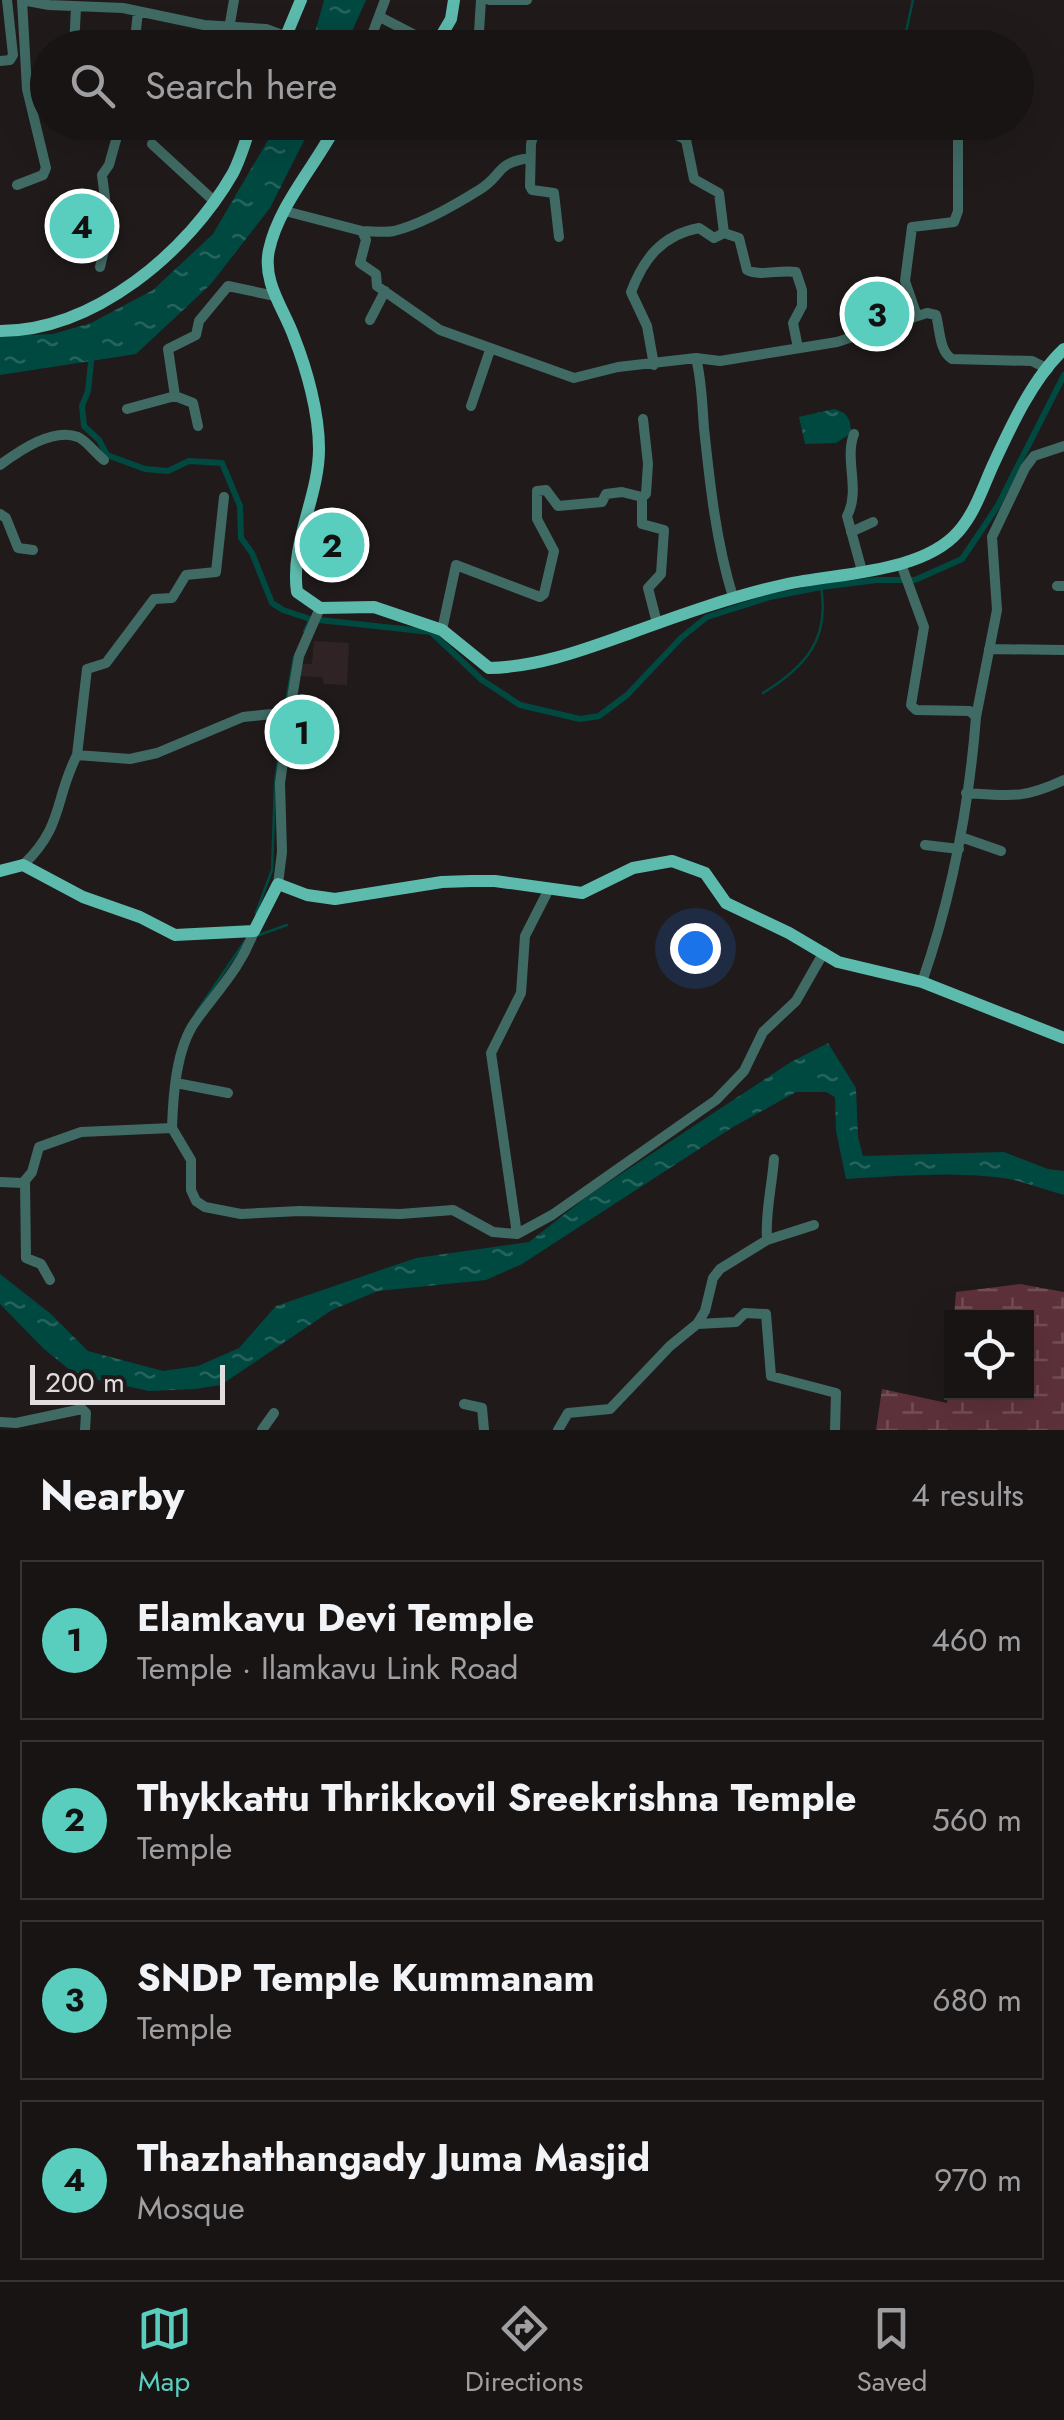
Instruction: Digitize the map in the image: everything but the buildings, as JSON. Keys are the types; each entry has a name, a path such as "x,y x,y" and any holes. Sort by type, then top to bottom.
{"main road":[{"path":"288,30 300,0"},
{"path":"445,30 454,0"},
{"path":"0,331 42,327 98,307 140,278 192,229 214,201 234,171 245,140"},
{"path":"327,140 285,211 268,252 275,296 299,350 319,439 318,467 295,578 300,596 319,611 374,607 442,630 489,668 532,664 579,652 733,597 862,571 901,568 926,555 958,532 1020,411 1064,349"},
{"path":"8,866 175,935 252,933 278,884 307,895 335,899 471,880 582,894 633,868 672,860 705,873 726,903 838,962 922,982 1064,1038"}],"street":[{"path":"0,62 13,55 7,0"},
{"path":"30,99 22,0 162,14 229,29 267,30"},
{"path":"162,0 162,14"},
{"path":"229,29 234,0"},
{"path":"375,30 384,0"},
{"path":"479,30 481,0"},
{"path":"489,0 527,0"},
{"path":"75,30 76,7"},
{"path":"136,30 138,12"},
{"path":"380,17 406,30"},
{"path":"17,185 43,176 46,168 40,140"},
{"path":"100,267 109,229 102,175 110,164 116,140"},
{"path":"534,140 532,190 554,193 558,237"},
{"path":"686,140 694,179 720,193 724,234"},
{"path":"917,316 905,280 912,227 954,222 958,212 958,140"},
{"path":"152,144 214,201"},
{"path":"285,211 362,231 393,232 484,188 500,167 511,161 530,158"},
{"path":"654,364 647,326 632,292 638,273 655,249 669,238 699,228 714,238 724,234 740,238 746,270 796,272 802,306 793,323 798,348"},
{"path":"362,231 366,240 360,263 376,274 377,286 385,292 440,330 574,378 618,366 696,358 720,361 849,339 927,312 936,315 942,345 952,359 1032,361 1048,369"},
{"path":"175,396 168,349 196,335 199,321 228,286 275,296"},
{"path":"370,320 385,292"},
{"path":"471,406 490,350"},
{"path":"696,358 704,389 704,423 720,557 733,597"},
{"path":"127,409 175,396 193,404 198,426"},
{"path":"644,419 648,488 642,497 642,524 664,530 661,574 648,588 657,624"},
{"path":"854,434 850,451 852,507 847,516 862,571"},
{"path":"0,465 18,452 56,436 78,438 104,460"},
{"path":"922,982 948,901 960,843 976,716 998,610 992,537 1024,468 1034,456 1064,446"},
{"path":"442,630 456,565 540,597 544,594 554,551 537,519 537,491 546,490 558,506 602,502 606,494 622,492 642,497"},
{"path":"8,866 40,849 54,827 68,772 77,754 87,669 106,663 154,599 172,598 186,574 216,572 224,497"},
{"path":"0,514 6,518 18,548 33,550"},
{"path":"850,532 873,522"},
{"path":"901,568 924,627 912,705 916,710 970,711 976,716"},
{"path":"278,884 282,852 280,783 299,656 319,611"},
{"path":"989,649 1064,650"},
{"path":"77,754 130,759 157,753 243,717 291,712"},
{"path":"966,794 1016,797 1038,793 1064,780"},
{"path":"925,845 960,843 1001,851"},
{"path":"516,1234 491,1053 521,993 525,936 549,890"},
{"path":"252,933 228,983 194,1024 176,1083 172,1128 191,1160 191,1190 196,1201 241,1214 453,1210 493,1232 516,1234 552,1215 716,1100 744,1071 764,1032 796,1001 824,952"},
{"path":"176,1083 228,1093"},
{"path":"50,1280 42,1264 26,1258 25,1182 39,1147 81,1132 172,1128"},
{"path":"766,1240 774,1159"},
{"path":"0,1182 25,1182"},
{"path":"558,1430 568,1413 610,1409 670,1346 698,1324 720,1269 766,1240 814,1225"},
{"path":"698,1324 736,1322 745,1313 766,1314 771,1376 836,1393 835,1430"},
{"path":"464,1404 482,1408 484,1430"},
{"path":"0,1422 16,1423 82,1408 86,1414 84,1430"},
{"path":"262,1430 274,1414"}],"shaded area":[{"path":"314,641 349,643 347,685 324,684 322,677 299,676 300,664 312,664"}],"green space":[{"path":"1020,1284 1064,1292 1064,1430 876,1430 882,1389 947,1403 1034,1400 1034,1310 955,1310 956,1292"}],"water":[{"path":"324,0 366,0 353,30 316,30"},
{"path":"268,140 304,140 270,208 211,284 136,354 0,375 0,336 53,334 91,323 153,290 213,234"},
{"path":"834,409 848,418 850,434 836,443 805,444 799,417"},
{"path":"828,1043 856,1088 858,1137 863,1156 1004,1152 1064,1171 1064,1195 1019,1181 984,1176 846,1179 836,1131 835,1097 826,1092 796,1092 733,1127 522,1264 486,1280 378,1291 332,1310 221,1385 149,1391 76,1375 0,1304 0,1274 51,1314 88,1351 163,1371 198,1366 239,1348 276,1306 416,1258 529,1242 589,1195 791,1062"}],"waterway":[{"path":"906,30 913,0"},
{"path":"92,353 88,391 82,406 84,426 99,440 107,455 145,469 168,471 189,461 222,463 240,506 241,538 252,553 272,603 310,619 431,632 482,680 520,705 580,719 599,716 627,695 682,637 707,617 770,597 821,587 915,580 962,559 997,507 1064,375"},
{"path":"763,693 791,673 811,650 822,622 821,587"},
{"path":"304,631 310,619"},
{"path":"285,707 294,657"},
{"path":"256,913 272,870 275,784 283,719"},
{"path":"256,936 287,925"},
{"path":"196,1013 245,941"}],"place":[{"name":"Thazhathangady Juma Masjid","path":"82,226"},
{"name":"SNDP Temple Kummanam","path":"877,314"},
{"name":"Thykkattu Thrikkovil Sreekrishna Temple","path":"332,545"},
{"name":"Elamkavu Devi Temple","path":"302,732"}]}
